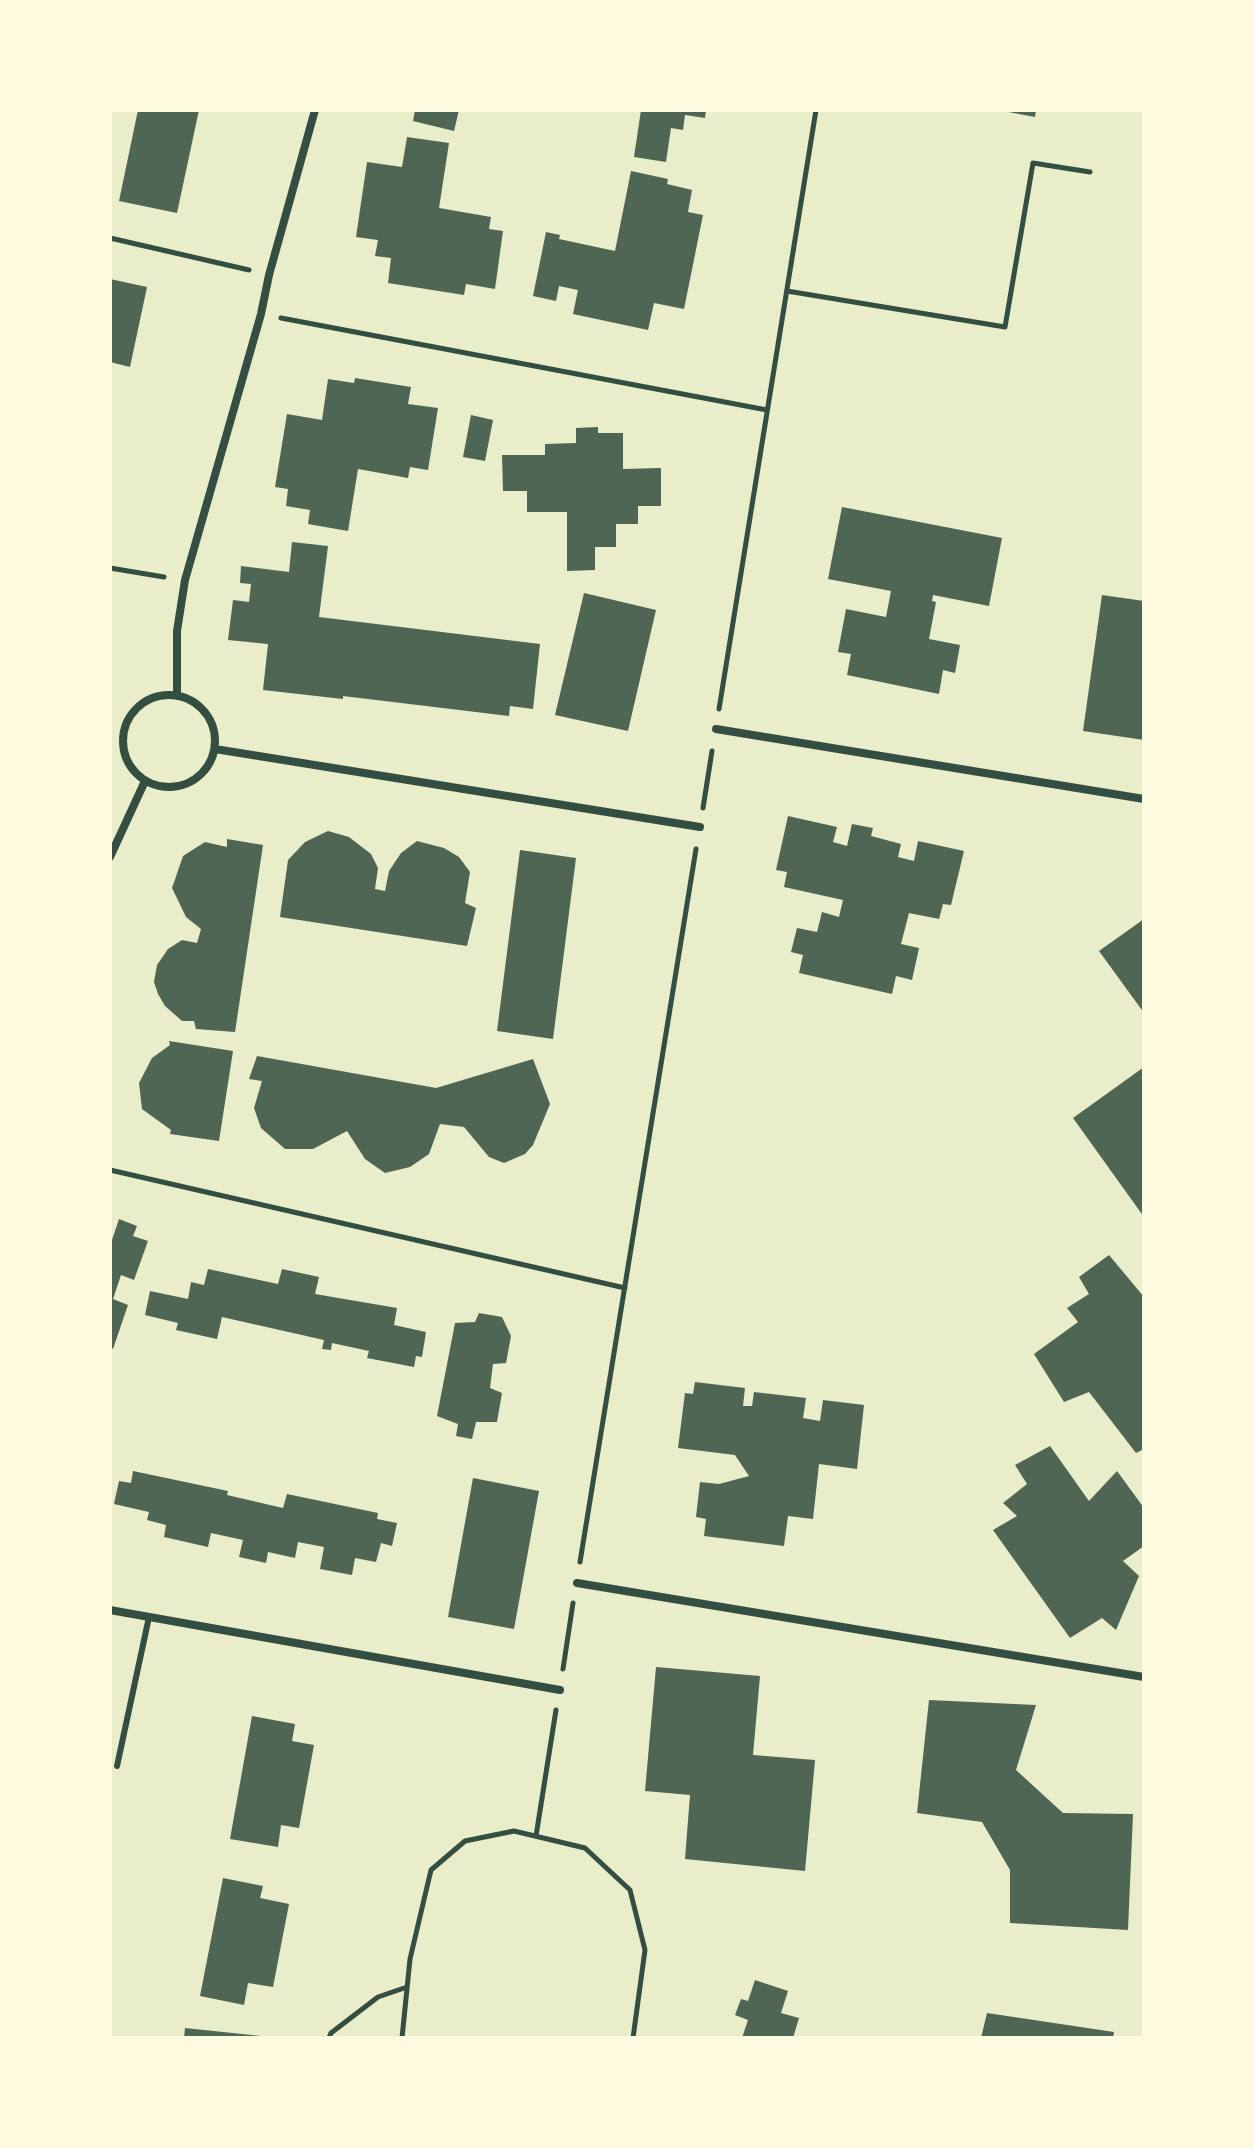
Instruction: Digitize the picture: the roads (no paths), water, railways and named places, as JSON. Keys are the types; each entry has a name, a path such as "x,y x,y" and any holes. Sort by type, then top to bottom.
{"street":[{"path":"177,696 177,631 185,580 315,110"},
{"path":"161,695 177,696 190,700 210,720 215,749 210,763 188,784 174,788 159,787 132,771 122,741 125,725 133,711 145,701 161,695"},
{"path":"716,729 1144,799"},
{"path":"215,749 700,827"},
{"path":"110,857 145,781"},
{"path":"577,1583 1144,1677"},
{"path":"110,1610 560,1690"}],"lane":[{"path":"117,1766 149,1617"}]}
